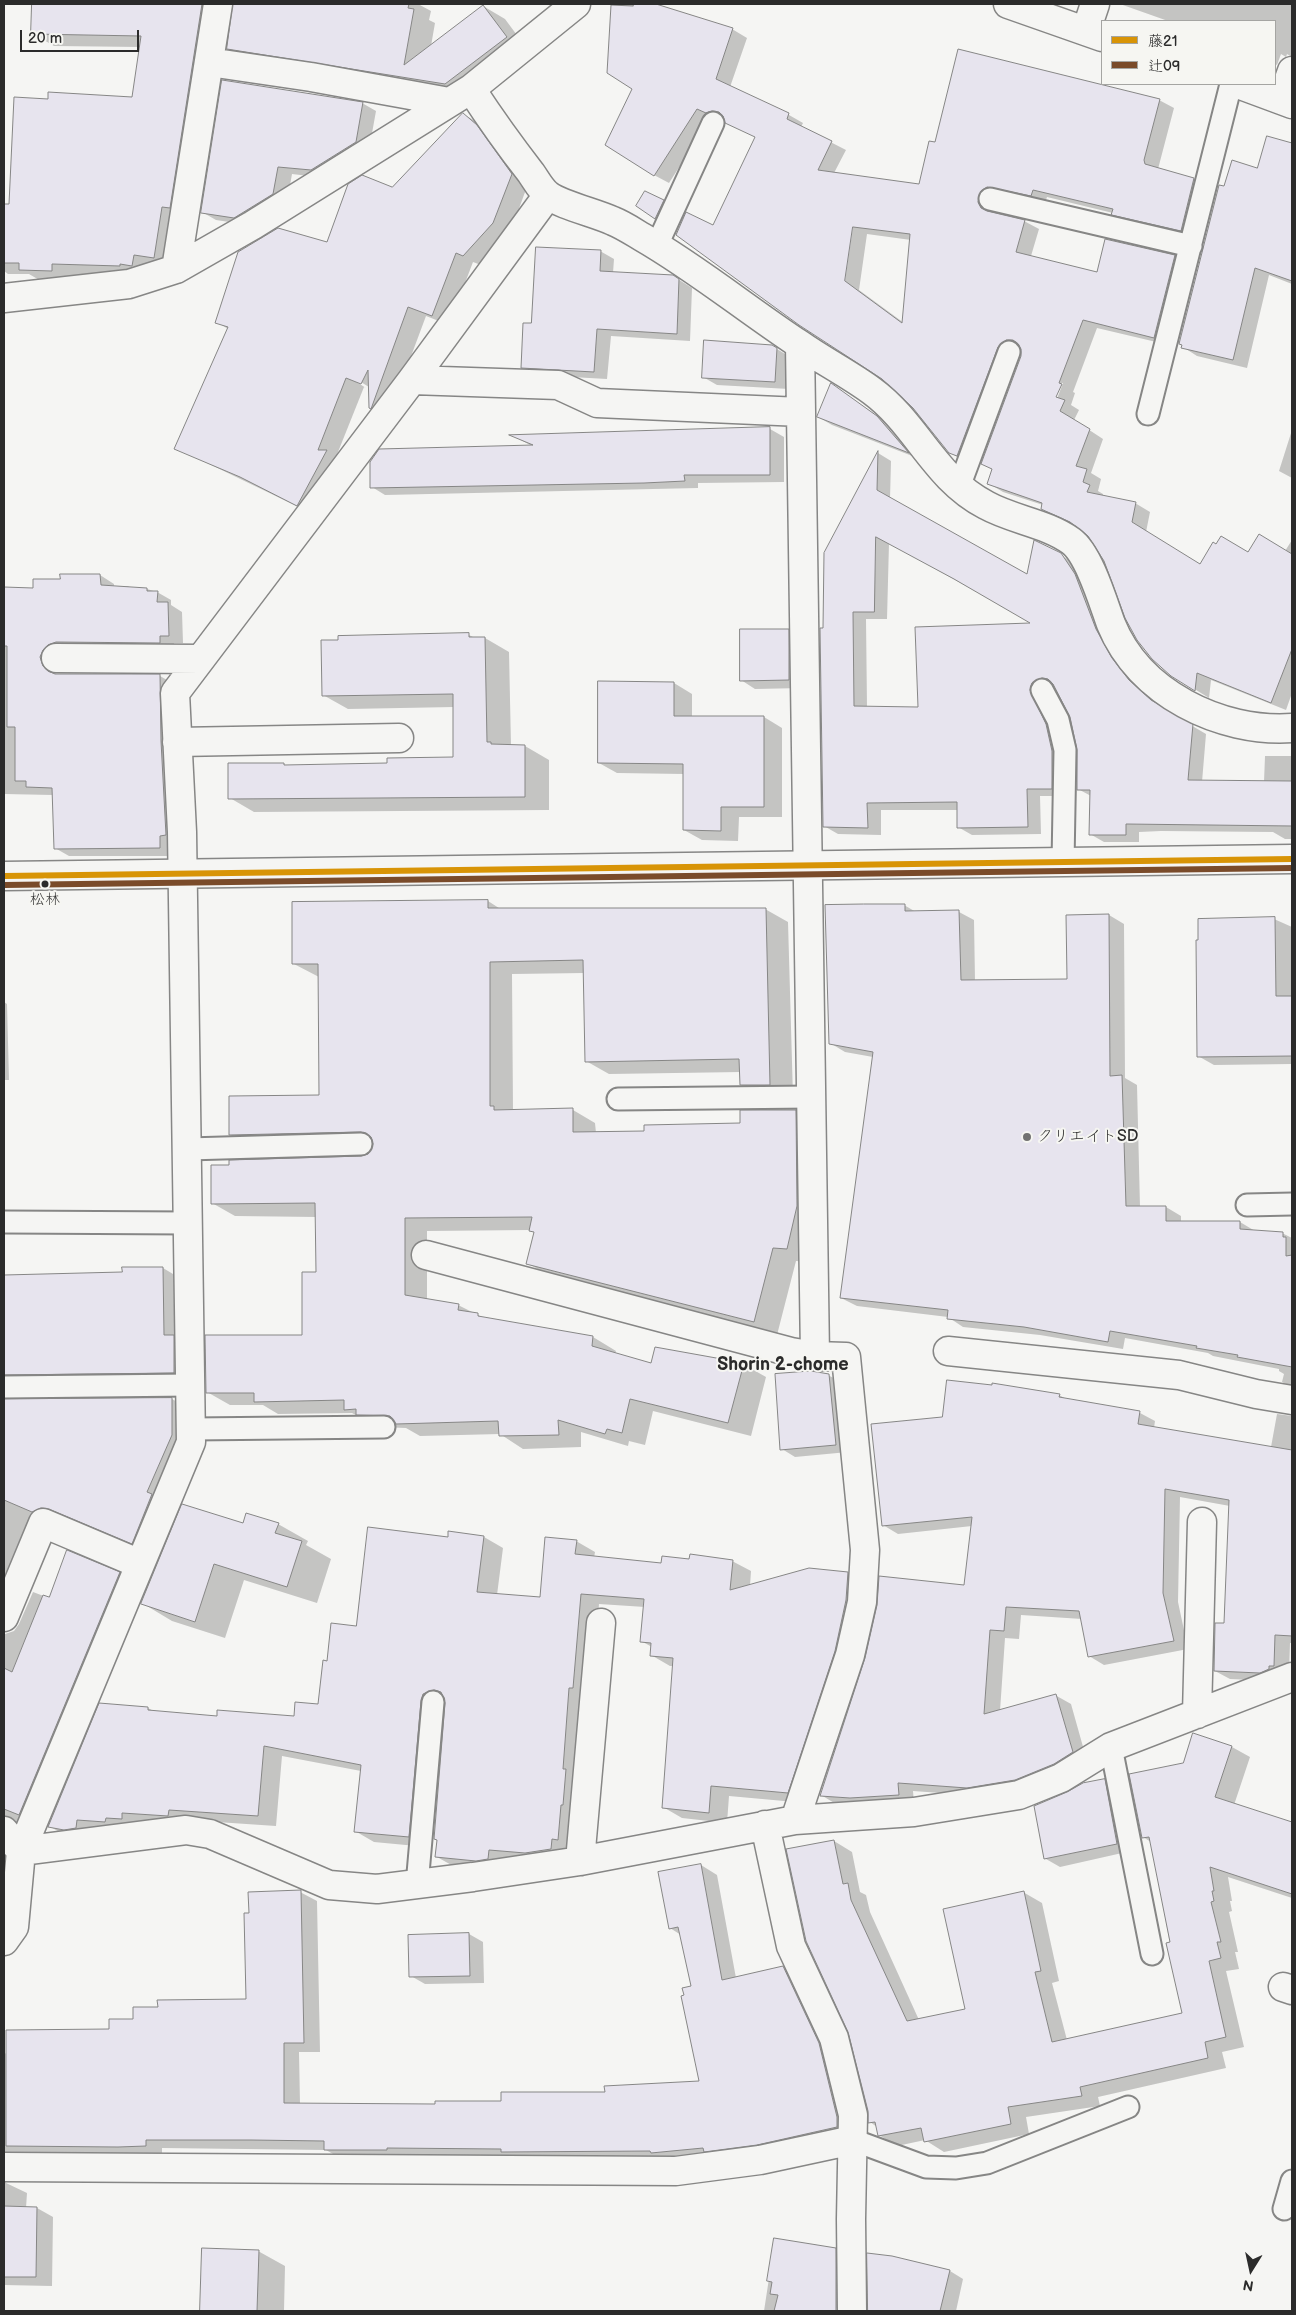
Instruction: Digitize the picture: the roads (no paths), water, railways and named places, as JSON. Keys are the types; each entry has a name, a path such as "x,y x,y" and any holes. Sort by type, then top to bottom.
{"street":[{"path":"176,269 218,4"},
{"path":"4,298 129,284 176,269 253,225 460,96 576,4"},
{"path":"1008,4 1094,34 1095,4"},
{"path":"209,62 460,96 516,154 548,195 613,220 657,246 800,345 870,389 894,408 944,474 986,506 1055,532 1073,542 1089,566 1113,628 1132,662 1166,693 1193,708 1241,724 1267,730 1292,728"},
{"path":"1241,85 1287,102 1292,71"},
{"path":"4,1941 14,1926 12,1841 140,1564 191,1442 183,874 175,693 412,380 548,195"},
{"path":"800,345 815,1356"},
{"path":"412,380 558,385 597,403 801,412"},
{"path":"56,658 200,659"},
{"path":"177,742 399,738"},
{"path":"4,876 807,867 1292,859"},
{"path":"426,1255 791,1352 815,1356 846,1357 865,1550 862,1602 850,1655 794,1820"},
{"path":"948,1351 1179,1375 1256,1394 1292,1400"},
{"path":"1197,1714 1202,1522"},
{"path":"4,1617 43,1523 140,1564"},
{"path":"580,1861 601,1623"},
{"path":"12,1841 186,1830 210,1834 329,1885 377,1889 417,1885 580,1861 794,1820 914,1812 1019,1795 1061,1778 1111,1747 1292,1677"},
{"path":"765,1825 791,1946 834,2038 853,2115 850,2219 852,2311"},
{"path":"4,2167 676,2171 760,2160 853,2140"}],"lane":[{"path":"1148,414 1231,85"},
{"path":"657,246 713,123"},
{"path":"990,199 1191,246"},
{"path":"959,487 1008,352"},
{"path":"1042,690 1058,720 1065,750 1063,863"},
{"path":"618,1099 810,1097"},
{"path":"188,1149 360,1144"},
{"path":"1247,1205 1292,1204"},
{"path":"4,1222 189,1223"},
{"path":"4,1387 191,1385"},
{"path":"192,1430 384,1428"},
{"path":"417,1885 433,1702"},
{"path":"1111,1747 1152,1954"},
{"path":"853,2140 926,2167 956,2168 986,2163 1128,2107"},
{"path":"1284,2209 1292,2181"}],"place":[{"name":"松林","path":"45,884"},
{"name":"クリエイトSD","path":"1027,1137"}],"district":[{"name":"Shorin 2-chome","path":"783,1365"}]}
